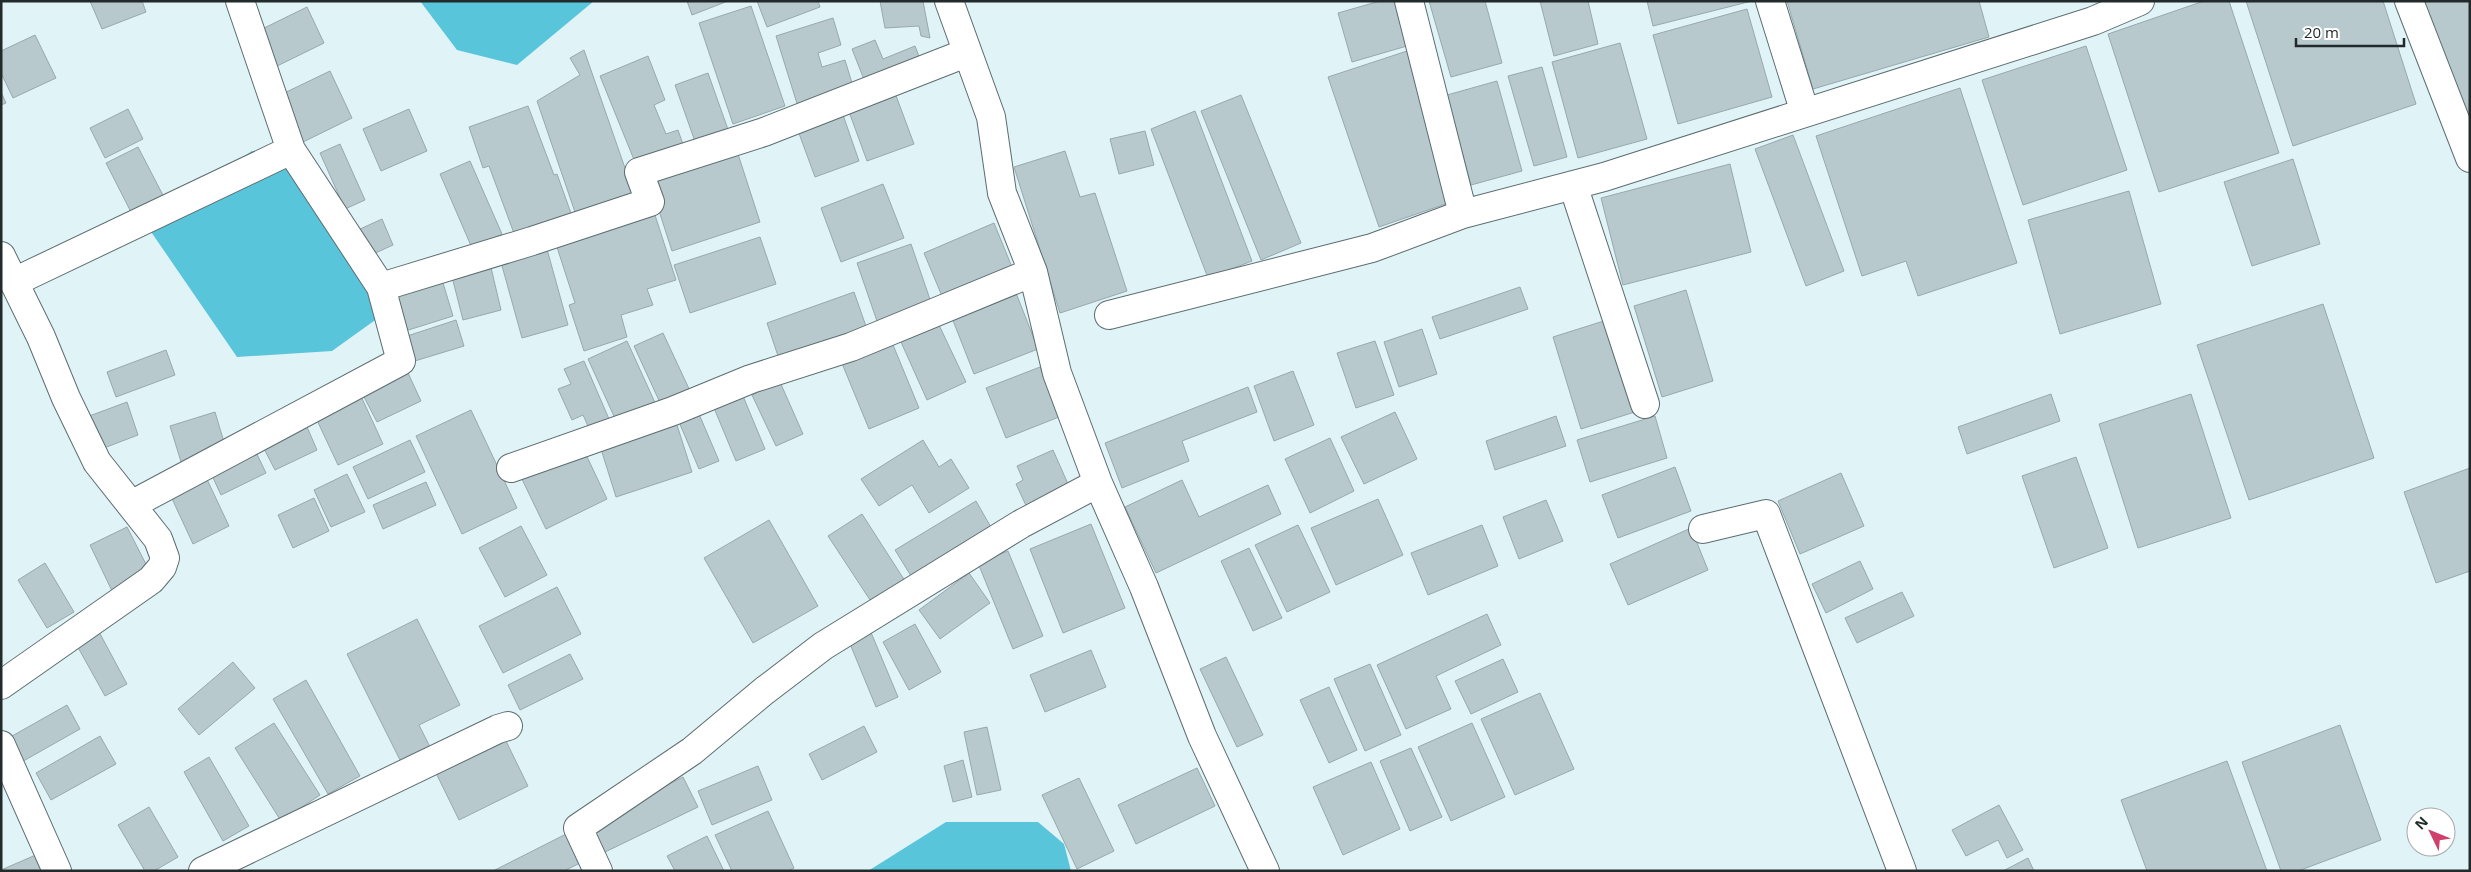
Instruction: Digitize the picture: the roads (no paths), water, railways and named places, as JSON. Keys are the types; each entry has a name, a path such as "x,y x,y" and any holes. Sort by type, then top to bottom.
{"street":[{"path":"130,505 401,362 381,287 291,150 240,1"},
{"path":"949,1 990,117 1002,193 1033,272 1057,373 1098,483 1144,587 1202,736 1265,871"},
{"path":"1409,1 1463,214"},
{"path":"1770,1 1805,113"},
{"path":"1109,315 1372,248 1463,214 1573,185 2093,21 2140,1"},
{"path":"2409,1 2470,158"},
{"path":"381,287 532,241 650,202 639,172 764,132 966,53"},
{"path":"14,282 291,150"},
{"path":"1573,185 1645,404"},
{"path":"1,256 41,337 66,398 97,462 158,539 165,558 162,567 151,580 1,685"},
{"path":"511,468 673,411 751,379 851,347 1033,272"},
{"path":"598,871 578,828 692,750 823,646 1022,524 1098,483"},
{"path":"1703,529 1766,514 1902,871"},
{"path":"203,871 498,729 508,726"},
{"path":"1,745 57,871"}],"water":[{"path":"420,1 594,1 517,65 457,50"},
{"path":"252,151 315,161 392,308 332,351 237,357 145,223"},
{"path":"946,822 1038,822 1064,844 1071,871 868,871"}]}
